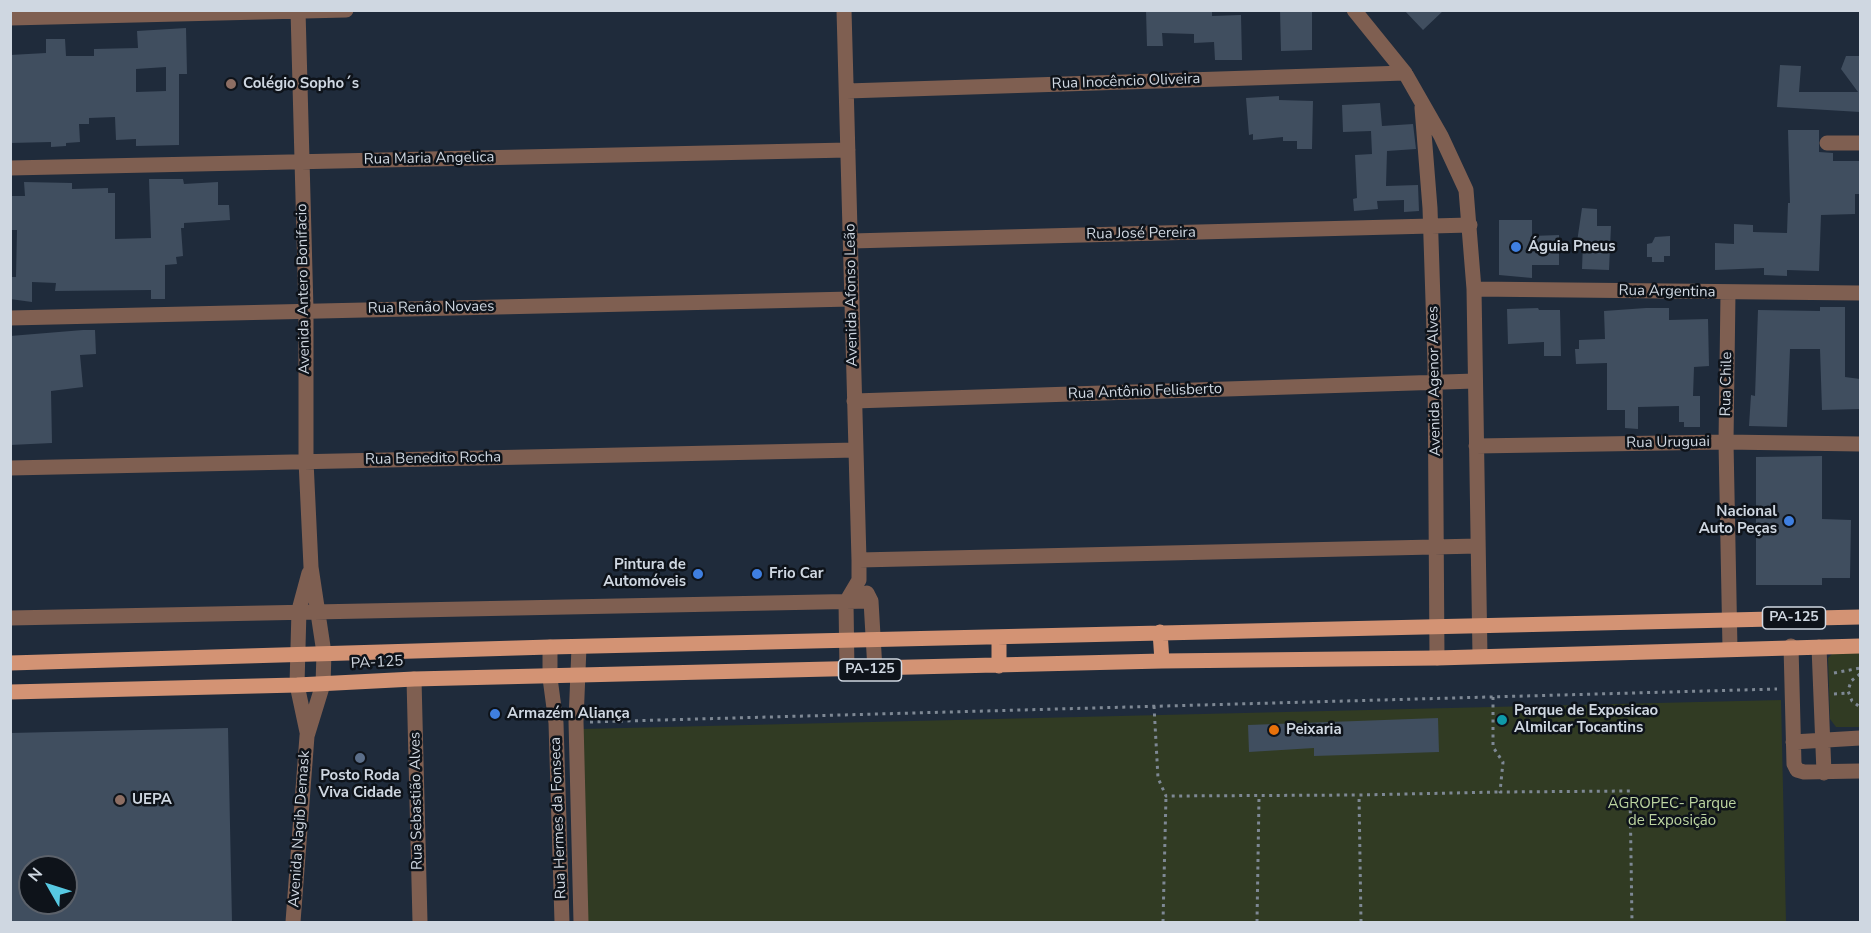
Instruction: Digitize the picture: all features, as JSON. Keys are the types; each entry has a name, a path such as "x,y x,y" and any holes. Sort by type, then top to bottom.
{"main road":[{"name":"PA-125","path":"10,663 579,646 1860,617"},
{"path":"1160,632 1162,661"},
{"path":"999,638 999,666"},
{"name":"PA-125","path":"10,692 297,685 414,679 847,671 1162,661 1437,658 1791,646 1860,646"}],"street":[{"path":"10,18 346,10"},
{"name":"Avenida Afonso Leão","path":"844,10 859,580 871,601 875,670"},
{"path":"1354,10 1405,73 1462,177 1466,190 1474,288 1480,656"},
{"name":"Avenida Antero Bonifacio","path":"298,11 306,310 306,461 311,567 324,653"},
{"name":"Rua Inocêncio Oliveira","path":"847,91 1405,73"},
{"name":"Avenida Agenor Alves","path":"1421,105 1430,228 1435,384 1438,548 1437,658"},
{"path":"1827,143 1860,143"},
{"name":"Rua Maria Angelica","path":"10,168 848,150"},
{"name":"Rua José Pereira","path":"851,241 1430,228 1470,225"},
{"name":"Rua Argentina","path":"1474,288 1860,293"},
{"name":"Rua Chile","path":"1728,293 1726,442 1730,649"},
{"name":"Rua Renão Novaes","path":"10,318 852,299"},
{"name":"Rua Antônio Felisberto","path":"854,401 1475,381"},
{"name":"Rua Uruguai","path":"1476,446 1726,442 1860,444"},
{"name":"Rua Benedito Rocha","path":"10,468 856,450"},
{"path":"859,560 1478,546"},
{"name":"Avenida Antero Bonifacio","path":"298,655 299,610 311,567"},
{"path":"847,671 846,602 859,580"},
{"path":"10,618 299,610 871,601"},
{"path":"579,646 576,721 581,922"},
{"path":"1791,646 1794,764 1797,770 1824,773 1860,771"},
{"name":"Rua Hermes da Fonseca","path":"550,647 549,678 556,723 561,922"},
{"path":"1819,647 1824,773"},
{"name":"Avenida Nagib Demask","path":"293,922 307,736 323,684 324,653"},
{"name":"Avenida Nagib Demask","path":"298,655 297,685 307,736"},
{"name":"Rua Sebastião Alves","path":"414,679 420,922"},
{"path":"1793,742 1860,738"}],"path":[{"path":"1832,673 1846,673 1852,668 1860,668"},
{"path":"1860,674 1851,681 1848,693 1852,701 1860,706"},
{"path":"579,722 1779,689"},
{"path":"1833,694 1848,693"},
{"path":"1493,697 1493,747 1503,762 1500,792"},
{"path":"1154,706 1158,778 1166,796 1163,922"},
{"path":"1166,796 1259,797 1630,791 1632,922"},
{"path":"1359,795 1361,922"},
{"path":"1257,922 1259,797"}],"green space":[{"path":"1860,652 1860,727 1836,727 1830,719 1828,658 1833,653"},
{"name":"AGROPEC- Parque de Exposição","path":"1781,700 1786,922 588,922 582,729"}],"building":[{"path":"1146,10 1212,10 1212,16 1241,15 1242,60 1215,60 1214,42 1194,43 1194,34 1162,33 1163,46 1147,46"},
{"path":"1280,10 1312,10 1312,50 1281,51"},
{"path":"1404,10 1444,10 1423,30"},
{"path":"186,28 187,74 179,74 179,145 136,146 136,139 116,140 115,117 89,118 89,124 79,124 80,142 66,143 66,146 51,147 51,142 10,143 10,55 46,53 46,39 65,39 66,56 94,56 94,49 138,48 137,31","holes":["166,67 166,91 136,92 136,69"]},
{"path":"1846,56 1860,56 1860,112 1777,107 1780,65 1801,66 1799,92 1858,92 1841,69"},
{"path":"1279,96 1279,100 1313,101 1312,149 1297,149 1297,141 1283,141 1283,137 1253,140 1253,134 1249,135 1246,98"},
{"path":"1380,103 1382,126 1413,124 1416,149 1387,151 1386,186 1418,185 1419,211 1404,212 1404,200 1377,201 1378,209 1354,211 1353,199 1357,198 1355,155 1372,154 1371,131 1343,132 1342,105"},
{"path":"1788,130 1819,130 1819,152 1833,153 1833,161 1860,161 1860,194 1855,194 1855,214 1821,215 1819,271 1787,270 1787,276 1764,275 1764,268 1715,270 1715,243 1734,244 1734,224 1753,225 1753,232 1787,233 1788,203 1790,203"},
{"path":"149,179 183,179 184,184 218,182 218,205 229,205 230,220 184,223 184,228 181,228 183,256 176,257 177,264 165,265 165,299 151,299 151,290 55,291 56,283 32,282 32,302 10,299 10,277 16,277 17,230 10,230 10,196 25,196 24,182 72,183 72,189 108,188 108,193 115,193 115,239 151,238"},
{"path":"1582,208 1597,209 1597,226 1611,226 1609,270 1582,269 1583,242 1577,242"},
{"name":"Águia Pneus","path":"1499,220 1532,220 1532,236 1559,235 1559,265 1532,265 1532,278 1499,275"},
{"path":"1670,236 1670,256 1664,256 1664,262 1652,262 1652,257 1647,257 1647,244 1652,243 1655,237"},
{"path":"1820,307 1845,307 1845,377 1860,379 1860,409 1822,410 1820,349 1790,349 1787,427 1749,426 1751,395 1755,396 1758,310 1820,311"},
{"path":"1538,308 1539,310 1560,310 1561,356 1544,356 1544,342 1508,344 1507,309"},
{"path":"1669,308 1669,320 1708,319 1709,366 1694,367 1693,396 1700,396 1700,427 1684,427 1684,422 1679,422 1679,406 1638,407 1638,429 1625,428 1625,410 1607,410 1607,363 1576,364 1575,349 1579,349 1579,340 1605,339 1604,311"},
{"path":"95,330 96,354 80,355 83,387 51,391 52,443 10,445 10,336"},
{"name":"Nacional Auto Peças","path":"1822,456 1822,519 1851,520 1850,578 1822,578 1822,585 1756,585 1756,457"},
{"path":"1438,718 1439,752 1314,756 1314,748 1249,752 1248,725"},
{"name":"UEPA","path":"228,728 232,922 10,922 10,733"}],"place":[{"name":"Colégio Sopho´s","path":"231,84"},
{"name":"Águia Pneus","path":"1516,247"},
{"name":"Nacional Auto Peças","path":"1789,521"},
{"name":"Pintura de Automóveis","path":"698,574"},
{"name":"Frio Car","path":"757,574"},
{"name":"Armazém Aliança","path":"495,714"},
{"name":"Parque de Exposicao Almilcar Tocantins","path":"1502,720"},
{"name":"Peixaria","path":"1274,730"},
{"name":"Posto Roda Viva Cidade","path":"360,758"},
{"name":"UEPA","path":"120,800"}]}
